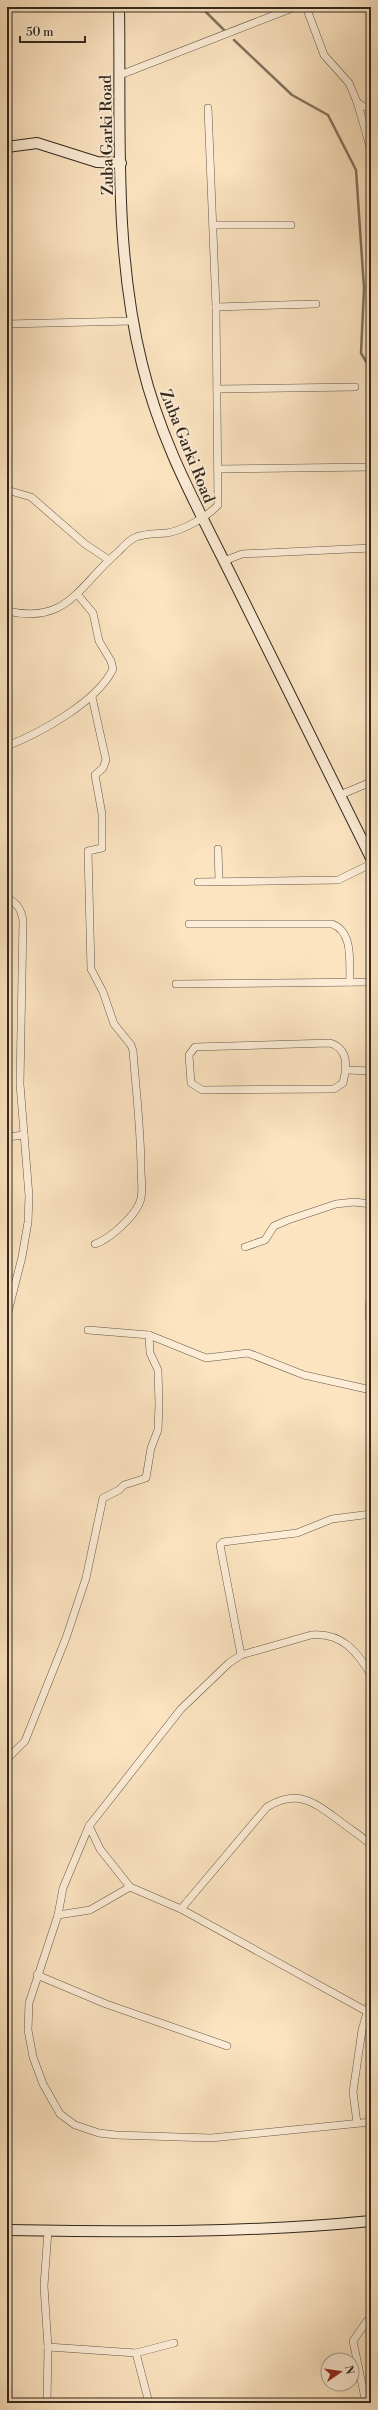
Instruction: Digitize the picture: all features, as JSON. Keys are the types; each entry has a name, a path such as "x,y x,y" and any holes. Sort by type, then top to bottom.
{"main road":[{"name":"Zuba Garki Road","path":"119,7 121,163 124,242 132,321 151,398 181,478 224,561 371,858"},
{"path":"7,147 38,143 97,162 121,163"},
{"path":"7,2230 201,2232 298,2228 371,2221"}],"street":[{"path":"120,75 295,7"},
{"path":"306,7 324,55 349,83 357,102 371,150"},
{"path":"357,102 364,107 371,107"},
{"path":"7,611 38,614 64,606 109,560 134,538 147,534 169,532 201,518 218,505 214,225 208,108"},
{"path":"214,225 291,225"},
{"path":"216,307 316,304"},
{"path":"7,324 132,321"},
{"path":"217,389 355,387"},
{"path":"218,469 371,468"},
{"path":"7,490 31,497 85,544 109,560"},
{"path":"224,561 242,554 371,548"},
{"path":"7,746 22,740 78,708 92,698 113,669 106,649 99,641 93,613 77,594"},
{"path":"92,698 106,760 103,768 95,775 102,814 102,848 88,851 91,969 103,992 114,1024 131,1044 133,1051 141,1148 141,1198 135,1211 121,1227 105,1241 95,1244"},
{"path":"340,795 371,782"},
{"path":"218,849 219,880"},
{"path":"198,882 219,880 338,880 371,864"},
{"path":"7,898 18,905 22,911 23,920 20,1084 29,1196 28,1222 22,1257 7,1316"},
{"path":"189,924 332,924 340,926 345,934 349,948 350,982"},
{"path":"176,984 371,982"},
{"path":"330,1043 343,1050 346,1070 343,1083 334,1089 202,1090 190,1083 189,1055 195,1047 204,1045 330,1043"},
{"path":"346,1070 371,1070"},
{"path":"7,1137 24,1135"},
{"path":"244,1247 265,1240 274,1226 336,1204 354,1202 371,1204"},
{"path":"369,1318 371,1274"},
{"path":"88,1330 149,1335 206,1358 248,1353 304,1375 371,1390"},
{"path":"7,1759 26,1741 66,1638 86,1578 103,1498 119,1490 124,1485 146,1478 151,1448 158,1430 159,1411 158,1370 150,1353 149,1335"},
{"path":"241,1655 220,1545 223,1542 297,1533 332,1519 371,1514"},
{"path":"371,1675 352,1649 338,1638 322,1634 311,1634 241,1655 229,1663 181,1709 89,1826 63,1888 58,1915 29,2003 28,2030 33,2057 43,2084 60,2114 75,2126 116,2135 211,2138 371,2122"},
{"path":"181,1909 267,1808 276,1802 293,1798 312,1801 371,1845"},
{"path":"89,1826 100,1849 130,1887 181,1909 366,2011"},
{"path":"58,1915 90,1910 130,1887"},
{"path":"37,1975 106,2004 227,2046"},
{"path":"357,2123 353,2092 366,2011 371,1999"},
{"path":"47,2403 48,2347 44,2286 48,2231"},
{"path":"366,2403 352,2341 367,2321 371,2320"},
{"path":"48,2347 136,2354 174,2343"},
{"path":"136,2354 149,2403"}],"waterway":[{"path":"201,7 224,30"},
{"path":"234,40 292,95 328,115 356,170 364,288 361,353 371,370"}]}
